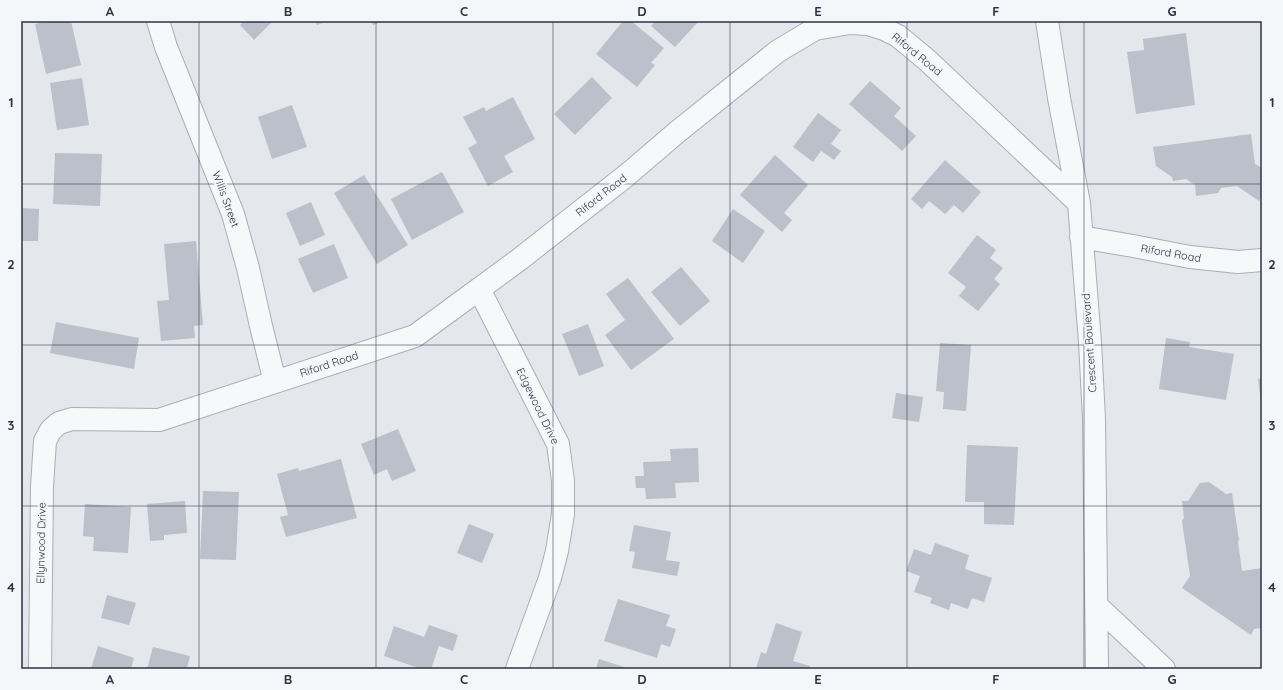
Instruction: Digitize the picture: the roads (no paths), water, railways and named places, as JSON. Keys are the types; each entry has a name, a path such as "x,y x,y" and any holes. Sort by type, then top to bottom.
{"street":[{"name":"Willis Street","path":"158,21 166,47 233,214 248,268 274,382"},
{"name":"Crescent Boulevard","path":"1047,21 1059,98 1079,203 1090,342 1094,419 1097,606 1096,669"},
{"name":"Riford Road","path":"59,423 72,419 159,420 415,336 520,259 627,175 676,133 778,51 815,29 850,23 868,24 884,29 898,36 927,60 1079,203"},
{"name":"Riford Road","path":"1081,237 1190,257 1238,262 1262,260"},
{"name":"Edgewood Drive","path":"479,289 558,444 563,481 563,514 557,551 550,578 517,669"},
{"name":"Ellynwood Drive","path":"40,669 42,486 45,441 51,430 59,423"},
{"path":"1097,606 1164,669"}]}
